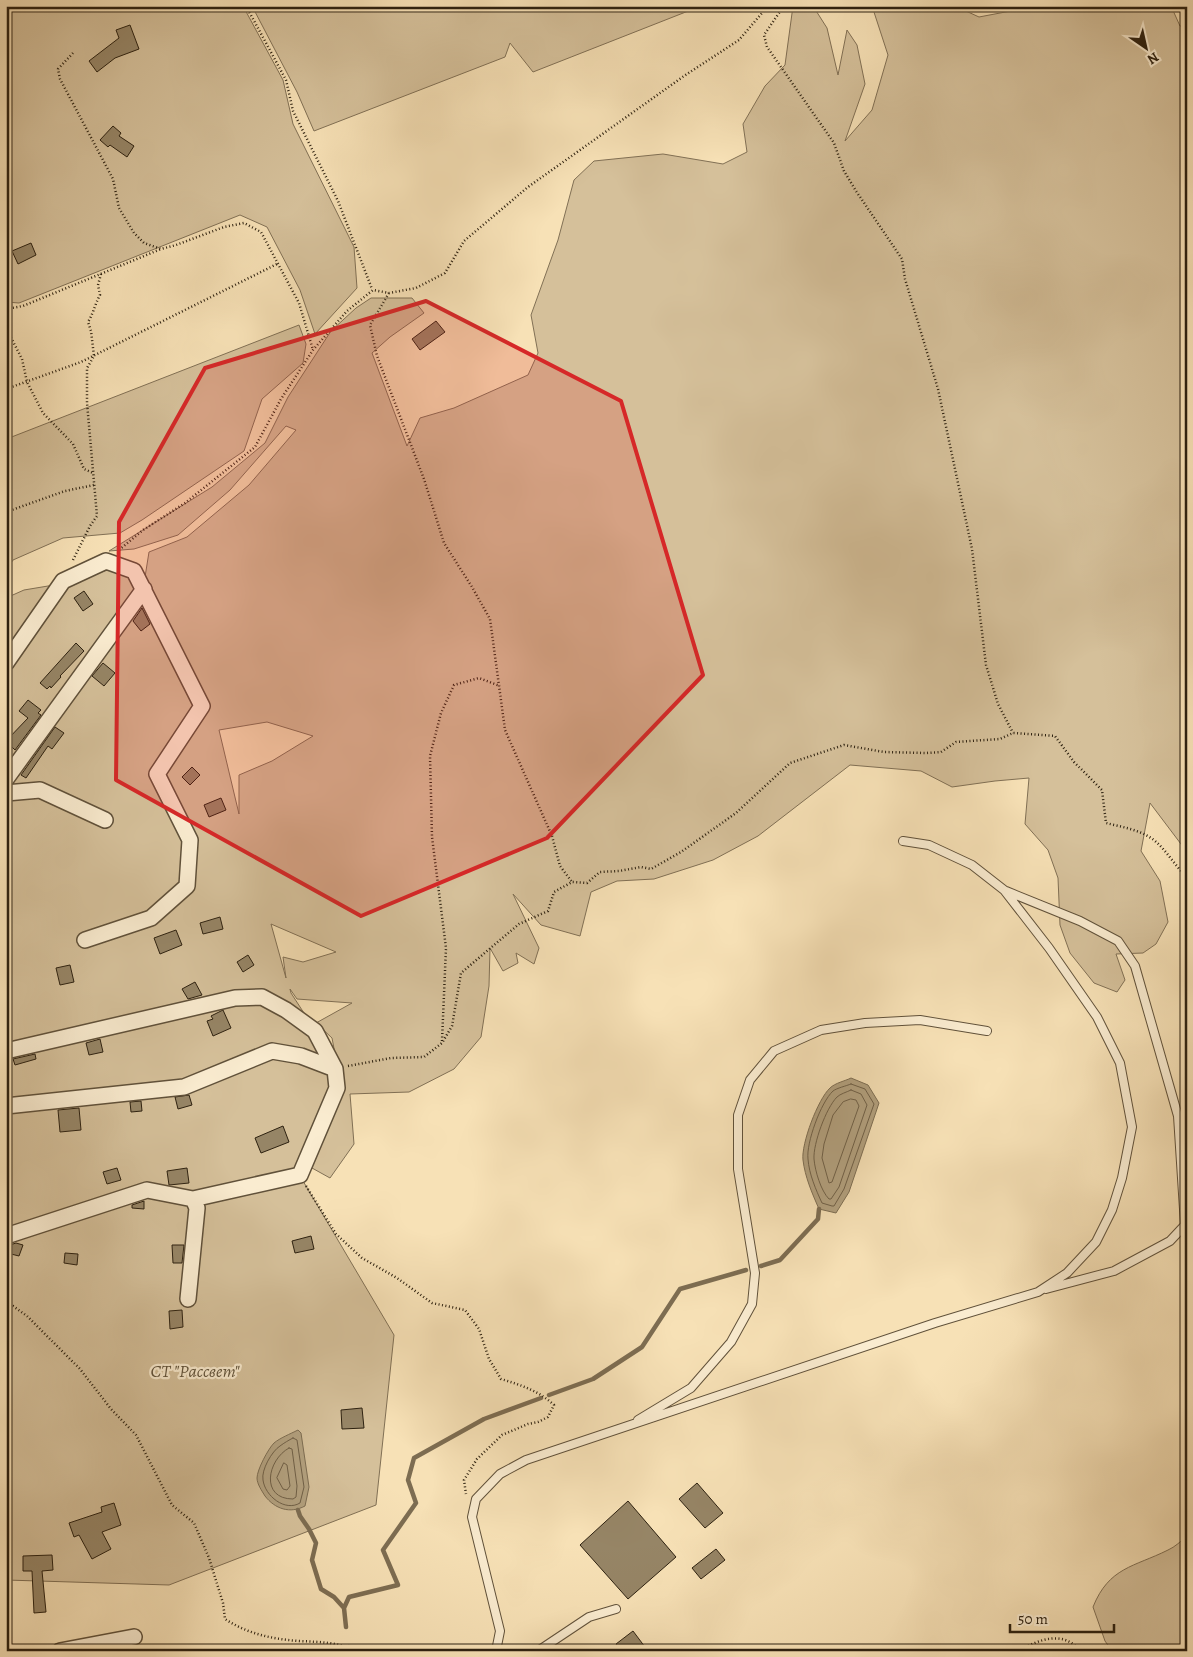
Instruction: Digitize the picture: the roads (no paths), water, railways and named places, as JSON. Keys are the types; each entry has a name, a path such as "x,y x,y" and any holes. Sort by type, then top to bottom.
{"street":[{"path":"6,663 63,581 106,561 134,571 202,706 157,774 190,840 187,886 151,918 85,940"},
{"path":"6,779 144,589"},
{"path":"6,793 40,790 105,820"},
{"path":"6,1051 235,998 262,997 286,1010 315,1031 335,1069 337,1088 300,1176 193,1199 146,1190 6,1236"},
{"path":"6,1106 184,1087 272,1051 301,1056 335,1069"},
{"path":"188,1298 197,1208 193,1199"},
{"path":"60,1651 134,1637"}],"lane":[{"path":"903,841 929,845 972,864 1004,890 1049,948 1097,1017 1120,1063 1132,1127 1122,1178 1112,1210 1096,1242 1067,1273 1038,1292"},
{"path":"496,1651 500,1631 472,1516 476,1499 500,1474 526,1460 935,1323 1038,1292 1114,1272 1170,1241 1184,1225 1178,1116 1135,966 1118,941 1080,921 1004,890"},
{"path":"625,1428 691,1388 731,1342 752,1304 755,1273 738,1169 738,1115 750,1080 774,1051 821,1030 865,1022 920,1020 987,1031"},
{"path":"538,1651 589,1617 616,1609"}],"water":[{"path":"851,1078 868,1085 879,1103 849,1192 836,1213 819,1209 807,1179 803,1153 811,1122 825,1094 830,1088"},
{"path":"298,1430 301,1433 309,1487 305,1506 288,1510 273,1504 265,1496 257,1478 263,1460 274,1443"}],"waterway":[{"path":"761,1266 780,1260 818,1219 819,1209"},
{"path":"549,1395 593,1379 642,1347 680,1289 746,1270"},
{"path":"346,1627 344,1608 349,1597 398,1585 383,1550 416,1503 408,1480 414,1458 484,1419 541,1398"},
{"path":"298,1510 316,1543 312,1560 321,1589 334,1597 344,1608"},
{"path":"347,1651 349,1647"}],"park label":[{"name":"СТ \"Рассвет\"","path":"195,1371"}]}
